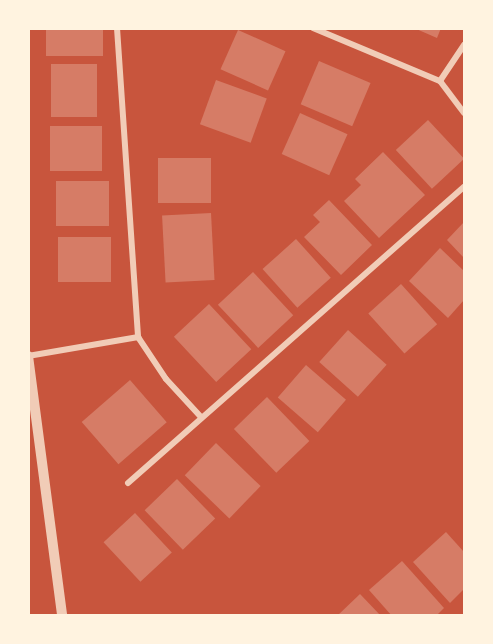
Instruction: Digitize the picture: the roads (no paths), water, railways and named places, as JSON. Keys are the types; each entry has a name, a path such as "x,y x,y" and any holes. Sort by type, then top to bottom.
{"street":[{"path":"117,28 138,336 166,379 201,417"},
{"path":"313,28 440,81 465,113"},
{"path":"440,81 465,45"},
{"path":"128,483 465,187"},
{"path":"62,615 28,356 138,336"}]}
